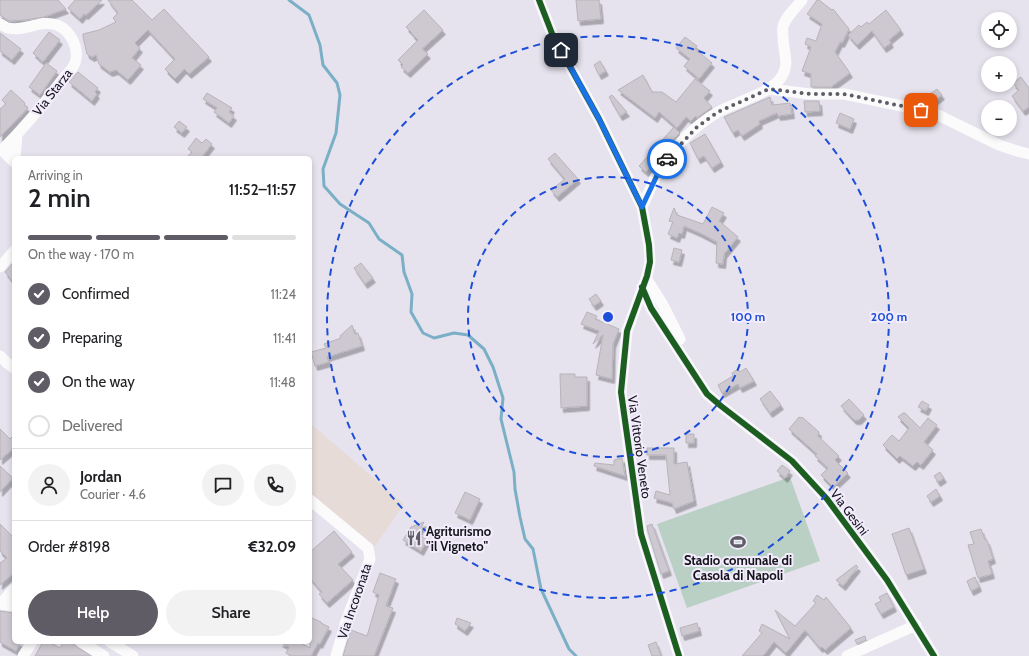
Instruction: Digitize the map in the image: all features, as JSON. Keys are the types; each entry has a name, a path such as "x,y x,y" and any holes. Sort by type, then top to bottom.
{"street":[{"name":"Via Vittorio Veneto","path":"539,0 553,36 599,119 642,207 649,245 650,262 627,331 621,392 641,534 679,656"},
{"path":"642,207 660,169 697,127 718,112 769,89 785,71 786,61 782,27 789,15 802,0"},
{"name":"Via Starza","path":"0,24 8,28 21,28 47,22 66,30 75,45 75,63 18,135 1,151 12,160"},
{"path":"769,89 810,94 844,94 921,110 938,116 999,145 1029,154"},
{"path":"15,156 18,135"},
{"path":"0,266 12,253"},
{"path":"650,262 663,305 674,330 721,406"},
{"path":"644,282 663,305"},
{"name":"Via Gesini","path":"644,282 651,308 707,394 792,461 827,499 887,580 934,656"},
{"path":"0,356 12,367"},
{"name":"Via Incoronata","path":"312,502 368,548 370,559 346,621 336,656"},
{"path":"0,604 12,591"},
{"path":"0,604 12,606"},
{"path":"847,656 916,625"},
{"path":"23,656 31,644"},
{"path":"84,644 104,656"},
{"path":"113,644 133,656"}],"shaded area":[{"path":"312,425 404,504 375,546 312,495"}],"green space":[{"name":"Stadio comunale di Casola di Napoli","path":"790,477 820,561 687,608 657,524"}],"building":[{"path":"0,0 58,0 66,9 44,17 9,21 0,15"},
{"path":"75,0 102,0 80,19 68,8"},
{"path":"108,0 132,0 152,20 164,9 209,57 189,74 184,69 175,79 165,69 175,59 148,30 135,43 140,48 132,58 141,65 128,80 116,70 110,72 99,64 96,55 92,57 87,54 83,37 83,34 99,30 116,22 113,18 118,13"},
{"path":"576,0 599,0 601,19 578,21"},
{"path":"817,0 832,10 833,9 849,29 842,43 840,42 835,52 850,73 831,87 811,87 811,74 802,71 811,47 805,44 807,38 816,41 822,24 807,14"},
{"path":"424,10 443,30 422,49 428,54 408,73 401,67 403,65 398,60 418,40 406,27"},
{"path":"886,10 901,30 889,40 891,43 884,48 872,31 857,45 848,35 859,25 861,27 867,22 869,24"},
{"path":"49,32 60,40 43,62 33,53"},
{"path":"0,33 21,49 12,60 0,51"},
{"path":"685,37 697,46 695,49 712,63 699,79 684,66 690,59 676,48"},
{"path":"600,61 606,71 599,75 594,65"},
{"path":"46,63 57,71 40,95 29,87"},
{"path":"78,72 98,88 95,92 97,94 92,101 69,82"},
{"path":"643,75 652,92 662,92 676,102 695,79 710,91 704,98 712,107 697,118 696,116 691,121 686,117 677,128 659,112 655,118 618,90"},
{"path":"1021,77 1029,88 1029,107 1023,111 1017,103 1017,100 1015,100 1012,96 1019,90 1017,88 1017,80"},
{"path":"937,89 942,95 932,103 927,96"},
{"path":"11,90 25,103 24,105 28,108 0,137 0,109 6,104 2,100"},
{"path":"207,93 232,108 229,112 234,116 229,123 214,112 217,108 203,99"},
{"path":"612,95 627,112 620,116 609,97"},
{"path":"770,97 772,105 790,103 792,114 778,116 777,113 759,121 760,124 742,136 738,130 733,133 724,117"},
{"path":"804,101 819,101 820,111 805,112"},
{"path":"840,113 854,119 850,129 836,123"},
{"path":"179,121 187,127 182,133 174,127"},
{"path":"674,127 680,133 662,150 663,152 652,169 650,167 646,172 639,166"},
{"path":"705,134 721,162 712,168 704,156 698,159 690,143"},
{"path":"196,138 202,143 206,139 212,144 203,156 188,156 192,152 188,149"},
{"path":"555,153 578,179 557,197 551,190 565,179 548,159"},
{"path":"712,207 724,213 719,221 738,237 724,254 723,264 716,263 717,242 684,226 682,234 679,233 677,238 668,234 673,222 669,221 674,208 677,215 703,224"},
{"path":"674,248 682,250 679,262 671,260"},
{"path":"361,263 373,278 365,284 354,268"},
{"path":"12,264 12,281 5,272"},
{"path":"596,294 601,301 594,306 589,299"},
{"path":"587,312 597,316 595,319 619,329 613,344 612,379 596,375 603,335 593,344 599,331 581,324"},
{"path":"352,325 355,334 358,333 362,346 327,357 329,362 315,366 312,352 326,348 324,344 341,338 340,336"},
{"path":"746,368 754,381 740,388 738,384 722,393 718,385 733,376 732,373 738,369 740,372"},
{"path":"560,374 575,374 575,377 587,377 587,406 561,408"},
{"path":"770,391 781,405 770,413 760,399"},
{"path":"849,399 864,415 859,420 854,420 841,406"},
{"path":"922,401 929,405 926,411 918,407"},
{"path":"905,413 920,428 928,418 937,425 924,442 933,450 921,465 917,462 913,466 900,456 897,459 883,445 892,435 899,441 909,428 898,417"},
{"path":"799,417 802,417 819,432 818,436 839,456 835,460 848,473 833,487 821,475 828,468 815,456 817,454 789,429"},
{"path":"0,429 10,439 12,437 12,450 0,460"},
{"path":"686,434 694,434 694,443 686,443"},
{"path":"647,448 674,448 674,464 687,462 694,501 674,509 672,503 654,498 656,491 670,495 666,455 647,455"},
{"path":"622,458 625,476 594,466 595,463 614,465 614,460"},
{"path":"782,465 790,471 785,478 777,471"},
{"path":"0,466 12,477 12,479 0,492"},
{"path":"940,472 944,478 938,482 934,476"},
{"path":"936,489 940,496 931,502 927,496"},
{"path":"465,492 480,499 470,520 455,513"},
{"name":"Agriturismo \"il Vigneto\"","path":"424,522 418,534 427,540 421,551 403,540 411,527"},
{"path":"0,524 12,536 12,575 0,585 0,563 7,558 0,551"},
{"path":"652,524 669,571 661,574 648,532 647,526"},
{"path":"909,528 924,569 906,575 892,534"},
{"path":"981,529 985,540 987,540 993,559 988,561 992,574 978,578 968,545 974,544 970,532"},
{"path":"334,531 352,552 338,564 353,580 327,603 319,594 322,592 312,580 312,550"},
{"path":"856,565 858,567 843,586 836,580"},
{"path":"380,573 396,579 386,606 393,608 374,656 343,656 351,630 367,636 379,595 373,592"},
{"path":"975,577 979,587 971,591 967,581"},
{"path":"887,593 894,607 881,614 875,604 881,601 879,597"},
{"path":"817,595 824,600 826,597 851,628 825,650 822,647 820,648 805,630 786,653 774,642 763,656 742,656 762,633 759,631 762,624 790,639 775,610 795,626 816,603 813,601"},
{"path":"0,611 12,613 12,644 20,644 16,651 0,642"},
{"path":"312,618 329,627 320,644 318,643 311,656 291,656 286,653 289,647 284,644 303,644 310,648 310,644 312,644"},
{"path":"457,618 471,623 465,631 455,624"},
{"path":"697,623 699,631 682,636 680,628"},
{"path":"865,636 866,640 857,644 855,640"},
{"path":"656,642 661,656 652,656 648,645"},
{"path":"42,644 53,644 60,648 62,644 73,644 91,656 35,656"}],"waterway":[{"path":"289,0 309,15 320,45 323,65 337,83 340,95 336,133 323,169 324,186 340,204 369,223 379,239 402,255 404,272 412,294 411,312 423,333 434,338 454,333 468,335 484,349 493,367 503,398 501,419 514,472 515,489 525,539 533,549 541,589 569,649 576,656"}],"cycle path":[{"path":"539,0 553,36 599,119 642,207 649,245 650,262 647,276 627,331 621,392 641,534 679,656"},
{"path":"642,287 651,308 707,394 792,461 827,499 887,580 934,656"}],"way so far":[{"path":"667,159 697,127 718,112 769,89 810,94 844,94 921,110"}],"place":[{"name":"Agriturismo \"il Vigneto\"","path":"414,538"},
{"name":"Stadio comunale di Casola di Napoli","path":"738,542"}],"route":[{"path":"561,50 599,119 642,207 660,169 667,159"}]}
